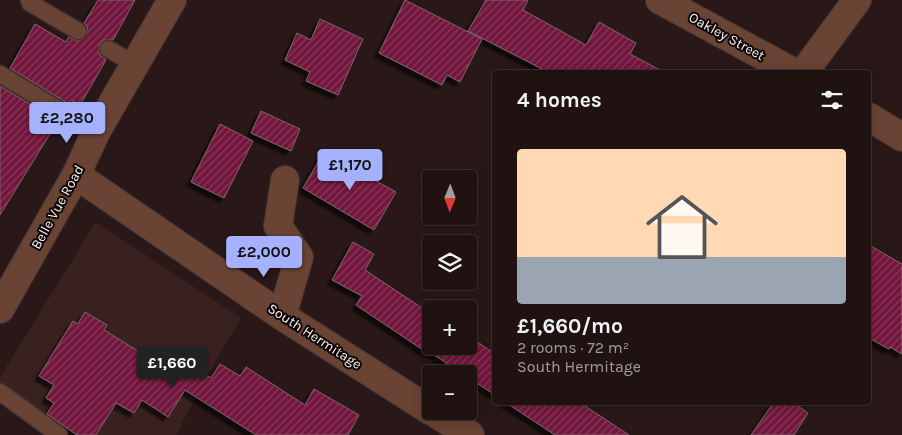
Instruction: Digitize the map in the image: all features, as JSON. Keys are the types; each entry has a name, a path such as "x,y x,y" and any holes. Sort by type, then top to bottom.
{"street":[{"name":"Belle Vue Road","path":"0,309 76,176 96,132 172,0"},
{"name":"Oakley Street","path":"660,0 789,70"},
{"path":"805,70 857,0"},
{"path":"871,118 902,136"},
{"name":"South Hermitage","path":"76,176 282,316 422,405"},
{"path":"282,316 300,257 278,226 285,180"},
{"name":"South Hermitage","path":"446,420 470,435"}],"lane":[{"path":"29,0 30,3 78,31"},
{"path":"108,48 135,64"},
{"path":"0,74 96,132"},
{"path":"0,392 59,435"}],"shaded area":[{"path":"96,222 241,318 207,376 176,435 71,435 0,383 0,377"}],"building":[{"path":"98,0 135,0 113,40 103,40 99,45 99,54 106,60 80,105 71,100 69,104 10,68 35,24 66,42 69,37 77,41 83,39 88,32 87,26 84,23"},
{"path":"405,0 482,39 460,82 447,75 442,85 379,53"},
{"path":"486,0 528,0 523,10 586,45 599,22 636,43 630,54 660,70 544,70 468,31"},
{"path":"320,19 363,39 338,95 306,81 310,72 285,60 297,33 311,40"},
{"path":"0,86 58,121 0,215"},
{"path":"261,111 300,129 291,151 251,133"},
{"path":"220,124 253,141 224,198 191,182"},
{"path":"324,152 396,192 374,230 303,188"},
{"path":"353,242 374,254 365,270 422,308 422,349 356,305 362,296 332,280"},
{"path":"871,246 902,264 902,354 890,347 889,349 871,339"},
{"path":"85,312 107,325 104,330 159,364 167,351 211,378 220,364 240,376 246,367 305,405 314,389 359,415 348,435 256,435 185,390 168,417 142,400 134,413 116,403 96,435 77,435 47,414 54,403 46,398 54,385 39,376 73,321 78,324"},
{"path":"477,342 492,352 492,393 477,383 477,365 449,365 434,355 477,355"},
{"path":"510,405 584,405 629,435 555,435"},
{"path":"772,405 796,405 808,413 794,435 751,435"}]}
